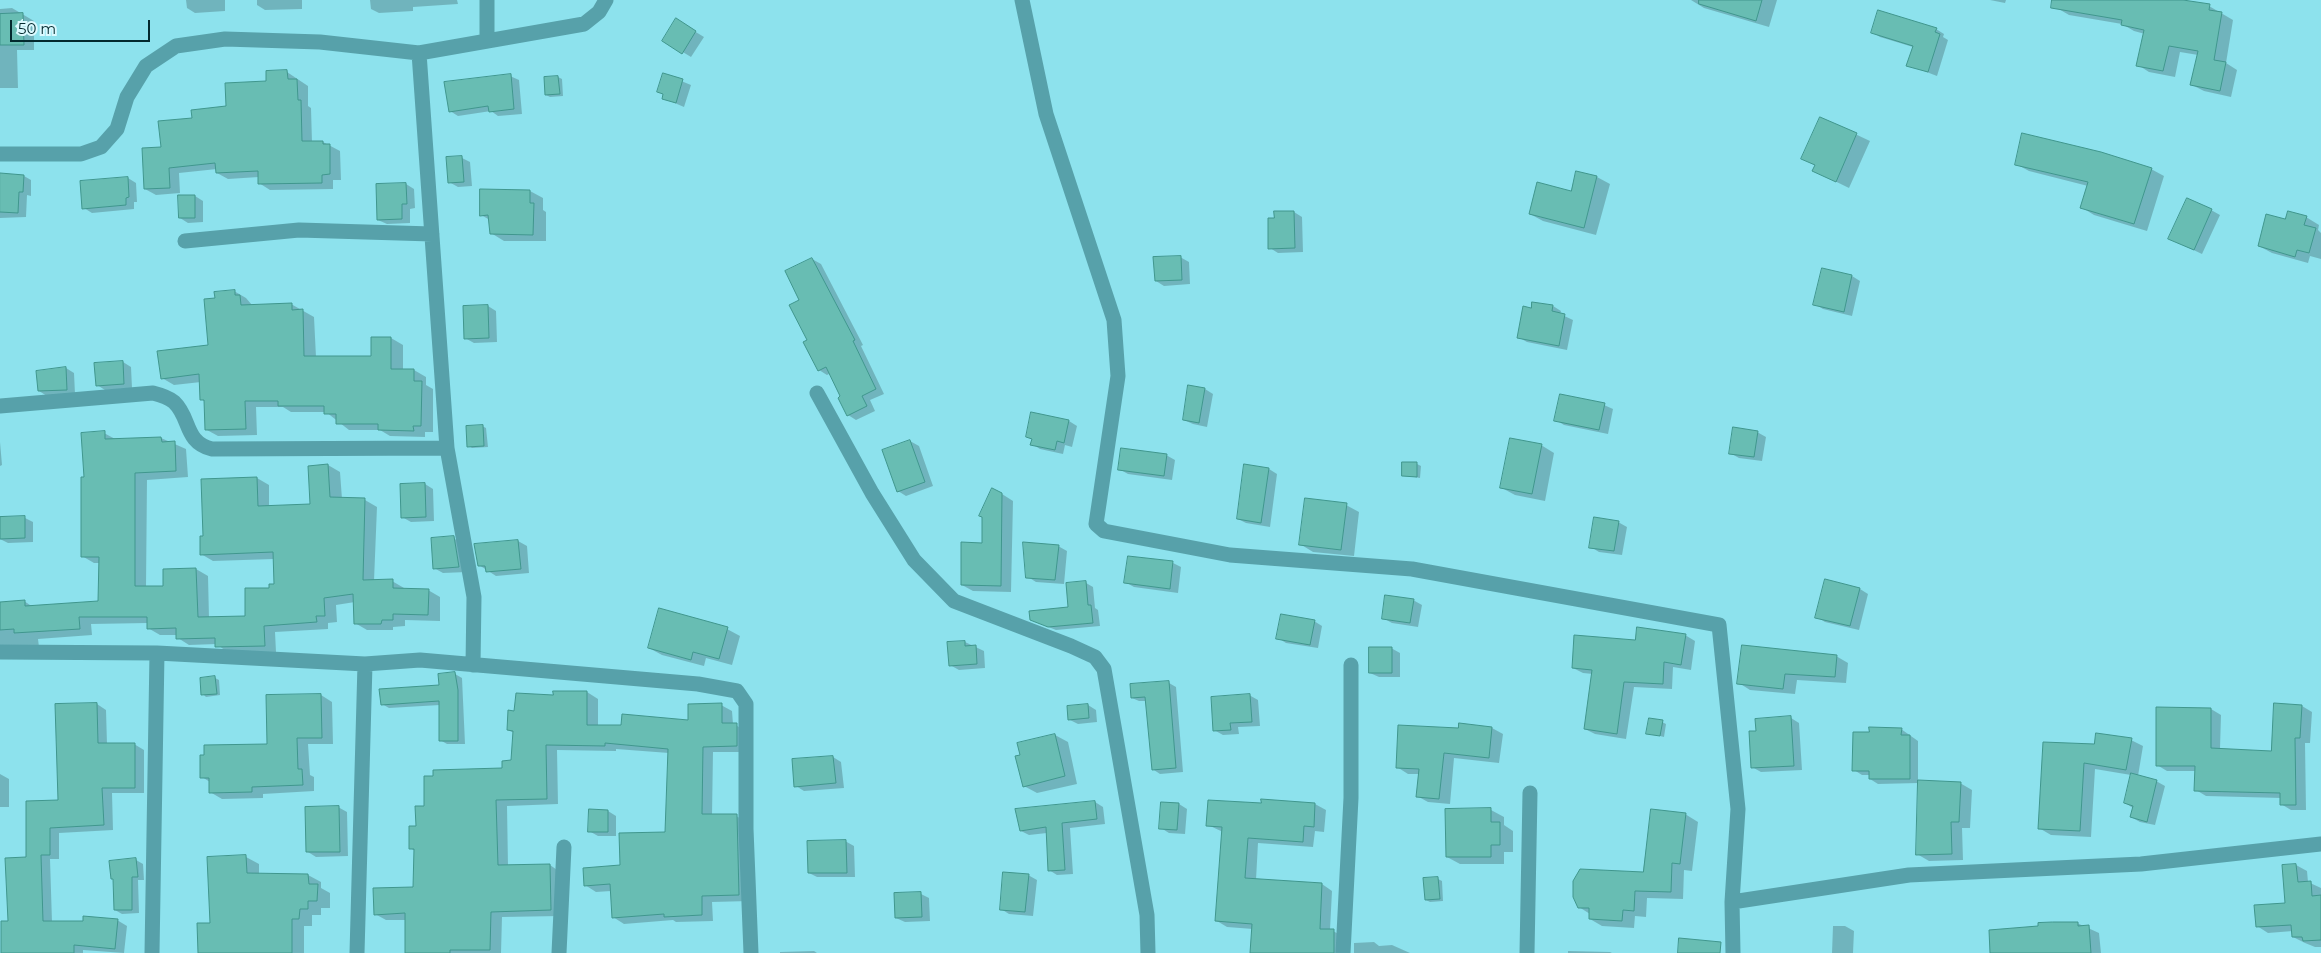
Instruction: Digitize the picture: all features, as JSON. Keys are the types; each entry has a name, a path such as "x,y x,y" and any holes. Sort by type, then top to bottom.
{"street":[{"path":"487,0 487,41"},
{"path":"0,154 81,154 101,147 117,129 127,97 146,66 176,46 225,39 244,39 320,42 419,52 584,24 599,12 606,0"},
{"path":"1022,0 1046,114 1114,320 1118,376 1096,524 1104,531 1230,555 1412,569 1719,625 1738,809 1732,902 1734,953"},
{"path":"419,52 447,448 474,597 473,665"},
{"path":"185,241 299,230 432,234"},
{"path":"0,406 153,393 166,397 176,403 193,439 202,446 212,448 447,448"},
{"path":"817,393 872,493 914,560 954,601 1071,646 1095,657 1104,669 1147,915 1148,953"},
{"path":"0,652 156,653 365,664 420,660 698,684 737,690 746,704 746,829 751,953"},
{"path":"152,953 156,653"},
{"path":"357,953 365,664"},
{"path":"1343,953 1351,798 1351,665"},
{"path":"1527,953 1530,793"},
{"path":"1732,902 1909,875 2141,864 2321,844"},
{"path":"559,953 564,847"}],"building":[{"path":"1699,0 1762,0 1756,21 1699,4"},
{"path":"2052,0 2183,0 2210,4 2209,10 2222,12 2214,60 2226,62 2220,91 2190,85 2198,51 2169,46 2163,71 2136,66 2144,30 2121,25 2122,20 2051,8"},
{"path":"1878,10 1937,28 1935,32 1940,34 1928,72 1906,66 1913,46 1871,33"},
{"path":"23,13 24,45 0,45 0,14"},
{"path":"676,18 696,31 682,54 662,41"},
{"path":"287,70 288,79 297,79 298,100 301,100 302,141 323,141 323,144 330,144 330,174 322,175 322,183 258,184 258,171 216,173 215,163 169,168 170,188 144,189 142,148 161,147 158,121 192,118 191,110 226,106 225,83 266,81 266,71"},
{"path":"663,73 683,79 676,103 662,99 663,94 657,92"},
{"path":"511,74 514,109 489,112 488,106 449,112 444,82"},
{"path":"558,76 560,94 545,95 544,77"},
{"path":"1820,117 1857,133 1836,182 1812,171 1815,165 1801,159"},
{"path":"2022,133 2101,152 2152,168 2134,224 2080,208 2088,182 2015,165"},
{"path":"462,156 464,182 448,183 446,157"},
{"path":"1576,171 1597,176 1584,228 1529,214 1537,182 1571,191"},
{"path":"0,173 24,175 23,192 19,192 18,213 0,212"},
{"path":"128,177 129,197 126,198 126,205 82,209 80,181"},
{"path":"406,183 407,204 402,204 402,219 377,220 376,184"},
{"path":"480,189 530,190 530,203 534,203 533,235 490,234 488,215 480,216"},
{"path":"178,195 195,195 195,218 179,218"},
{"path":"2187,198 2212,209 2194,250 2168,239"},
{"path":"1274,211 1294,211 1295,248 1268,249 1268,218 1274,218"},
{"path":"2288,211 2307,216 2304,225 2316,228 2309,253 2297,250 2295,257 2258,246 2266,214 2285,219"},
{"path":"1181,256 1182,280 1155,281 1153,257"},
{"path":"812,258 855,340 853,341 876,389 862,396 867,406 847,416 826,367 818,371 803,342 807,340 789,305 799,300 785,271"},
{"path":"1822,268 1852,275 1844,312 1813,305"},
{"path":"235,290 235,295 240,295 241,305 292,303 292,310 303,309 304,356 371,356 371,337 391,337 391,369 414,369 414,381 422,381 421,426 413,426 414,431 378,430 378,424 336,424 336,414 324,414 324,406 278,406 278,401 245,401 246,429 205,430 204,400 200,400 199,374 161,379 157,351 208,345 204,299 215,298 214,292"},
{"path":"1532,302 1553,305 1552,311 1565,314 1559,346 1517,338 1523,306 1531,308"},
{"path":"488,305 489,338 464,339 463,306"},
{"path":"123,361 124,384 96,386 94,363"},
{"path":"66,367 67,390 38,391 36,371"},
{"path":"1188,385 1205,388 1199,423 1183,420"},
{"path":"1560,394 1605,403 1599,430 1554,421"},
{"path":"1031,412 1069,420 1064,443 1057,441 1055,450 1030,445 1032,439 1026,437"},
{"path":"483,425 484,446 467,447 466,426"},
{"path":"1733,427 1758,431 1754,457 1729,454"},
{"path":"105,431 105,439 161,437 162,442 175,441 176,471 135,473 135,586 163,586 163,569 196,568 198,617 245,616 245,588 269,588 269,584 274,584 273,552 200,555 200,536 203,536 201,479 257,477 258,506 310,504 308,466 328,464 330,497 365,498 363,580 393,579 393,588 429,589 428,615 393,614 393,620 382,620 381,624 354,624 353,594 324,598 325,616 316,616 317,622 264,626 265,646 215,647 215,638 176,639 176,628 147,629 147,617 79,617 80,629 14,633 14,629 0,630 0,602 25,600 25,606 98,601 99,557 81,557 81,477 84,477 81,433"},
{"path":"1510,438 1542,444 1532,494 1500,488"},
{"path":"910,440 925,482 897,492 882,450"},
{"path":"1121,448 1167,454 1164,476 1118,470"},
{"path":"1402,462 1417,462 1417,477 1402,476"},
{"path":"1244,464 1269,468 1261,523 1237,519"},
{"path":"425,483 426,517 401,518 400,484"},
{"path":"992,488 1002,493 1001,586 961,585 961,542 982,543 982,517 979,516"},
{"path":"1305,498 1347,503 1341,550 1299,545"},
{"path":"25,516 25,538 0,539 0,517"},
{"path":"1594,517 1619,521 1614,551 1589,548"},
{"path":"454,536 459,567 433,569 431,538"},
{"path":"518,540 521,569 486,572 485,566 478,566 474,544"},
{"path":"1023,542 1059,545 1055,580 1026,578"},
{"path":"1128,556 1173,561 1170,589 1124,583"},
{"path":"1825,579 1860,588 1850,626 1815,618"},
{"path":"1086,581 1088,605 1091,605 1093,623 1048,627 1030,620 1029,611 1068,607 1066,583"},
{"path":"1385,595 1414,599 1410,623 1382,619"},
{"path":"659,608 728,627 719,659 693,652 691,660 648,648"},
{"path":"1281,614 1315,620 1310,645 1276,639"},
{"path":"1637,627 1686,634 1681,665 1664,662 1663,684 1624,682 1617,734 1584,729 1592,670 1572,668 1574,635 1635,640"},
{"path":"965,641 965,646 976,645 977,664 949,666 947,642"},
{"path":"1742,645 1837,655 1835,677 1785,674 1783,689 1737,684"},
{"path":"1369,647 1392,647 1392,673 1369,673"},
{"path":"455,672 458,690 458,741 439,741 439,701 381,705 379,689 439,685 438,674"},
{"path":"215,676 217,694 201,695 200,678"},
{"path":"1169,681 1176,768 1152,770 1145,697 1131,698 1130,684"},
{"path":"553,691 587,691 587,725 621,725 622,714 688,720 688,704 722,703 722,723 737,723 737,746 703,747 702,814 737,814 739,895 702,896 702,915 664,917 664,914 612,918 610,884 584,886 583,868 620,865 619,833 665,832 668,749 605,743 605,746 546,745 547,799 496,800 498,865 550,864 551,910 491,912 490,950 450,950 450,953 405,953 405,913 374,915 373,888 413,887 414,849 409,849 409,826 416,826 415,806 424,806 424,776 433,776 433,770 502,768 502,761 511,760 513,731 507,730 508,710 514,711 516,693 553,695"},
{"path":"321,694 322,738 297,738 298,769 302,769 303,785 252,787 252,792 209,793 209,778 200,778 200,755 204,755 204,745 267,744 266,695"},
{"path":"1250,694 1252,722 1230,723 1231,730 1213,731 1211,697"},
{"path":"97,703 98,743 135,743 135,788 102,788 104,825 50,828 50,855 41,855 43,921 83,921 83,916 118,919 115,949 74,945 74,953 1,953 1,921 8,921 5,858 26,857 26,801 58,800 55,704"},
{"path":"2274,703 2302,705 2300,738 2295,738 2296,805 2280,805 2280,793 2194,791 2195,766 2156,766 2156,707 2211,708 2211,748 2271,751"},
{"path":"1088,704 1089,718 1068,720 1067,706"},
{"path":"1791,716 1794,766 1751,768 1749,731 1756,731 1755,719"},
{"path":"1649,718 1663,720 1660,736 1646,734"},
{"path":"1459,723 1492,727 1489,758 1444,753 1439,799 1416,797 1419,769 1396,768 1398,725 1458,728"},
{"path":"1869,727 1902,728 1901,735 1910,735 1910,779 1869,779 1869,771 1852,771 1853,732 1869,732"},
{"path":"2096,733 2132,738 2126,770 2084,763 2080,831 2038,829 2043,742 2094,744"},
{"path":"1055,734 1065,776 1023,787 1015,756 1020,755 1017,743"},
{"path":"833,756 836,783 794,787 792,759"},
{"path":"2131,773 2157,780 2147,822 2130,817 2133,806 2124,803"},
{"path":"1918,780 1961,782 1959,822 1951,822 1952,854 1916,855"},
{"path":"1261,799 1315,803 1314,827 1304,826 1303,842 1248,838 1245,878 1322,883 1320,929 1334,929 1334,953 1250,953 1252,924 1215,921 1222,827 1206,826 1208,800 1261,803"},
{"path":"1095,801 1097,819 1062,823 1065,870 1048,871 1046,827 1020,831 1015,809"},
{"path":"1161,802 1179,803 1177,830 1159,829"},
{"path":"339,806 340,852 306,852 305,807"},
{"path":"1491,808 1491,822 1500,822 1500,845 1491,845 1491,857 1446,857 1445,809"},
{"path":"589,809 608,810 608,832 588,832"},
{"path":"1651,809 1686,813 1680,864 1672,863 1671,892 1635,891 1634,911 1623,910 1622,921 1589,919 1589,908 1578,908 1573,897 1573,881 1580,869 1643,872"},
{"path":"846,840 847,873 808,873 807,841"},
{"path":"246,855 247,873 308,874 309,884 318,884 317,901 308,901 308,909 300,909 299,919 292,919 292,953 198,953 197,923 210,923 207,857"},
{"path":"136,858 138,877 132,877 132,910 114,910 113,879 111,879 109,861"},
{"path":"2296,864 2298,882 2311,881 2312,896 2321,895 2321,940 2303,941 2302,937 2292,937 2291,925 2256,927 2254,905 2285,903 2282,865"},
{"path":"1003,872 1029,874 1025,912 1000,910"},
{"path":"1438,877 1440,899 1425,900 1423,878"},
{"path":"921,892 922,917 895,918 894,893"},
{"path":"2078,922 2078,926 2089,925 2091,953 1990,953 1989,930 2038,926 2038,923"},
{"path":"1679,938 1721,942 1720,953 1678,953"}]}
